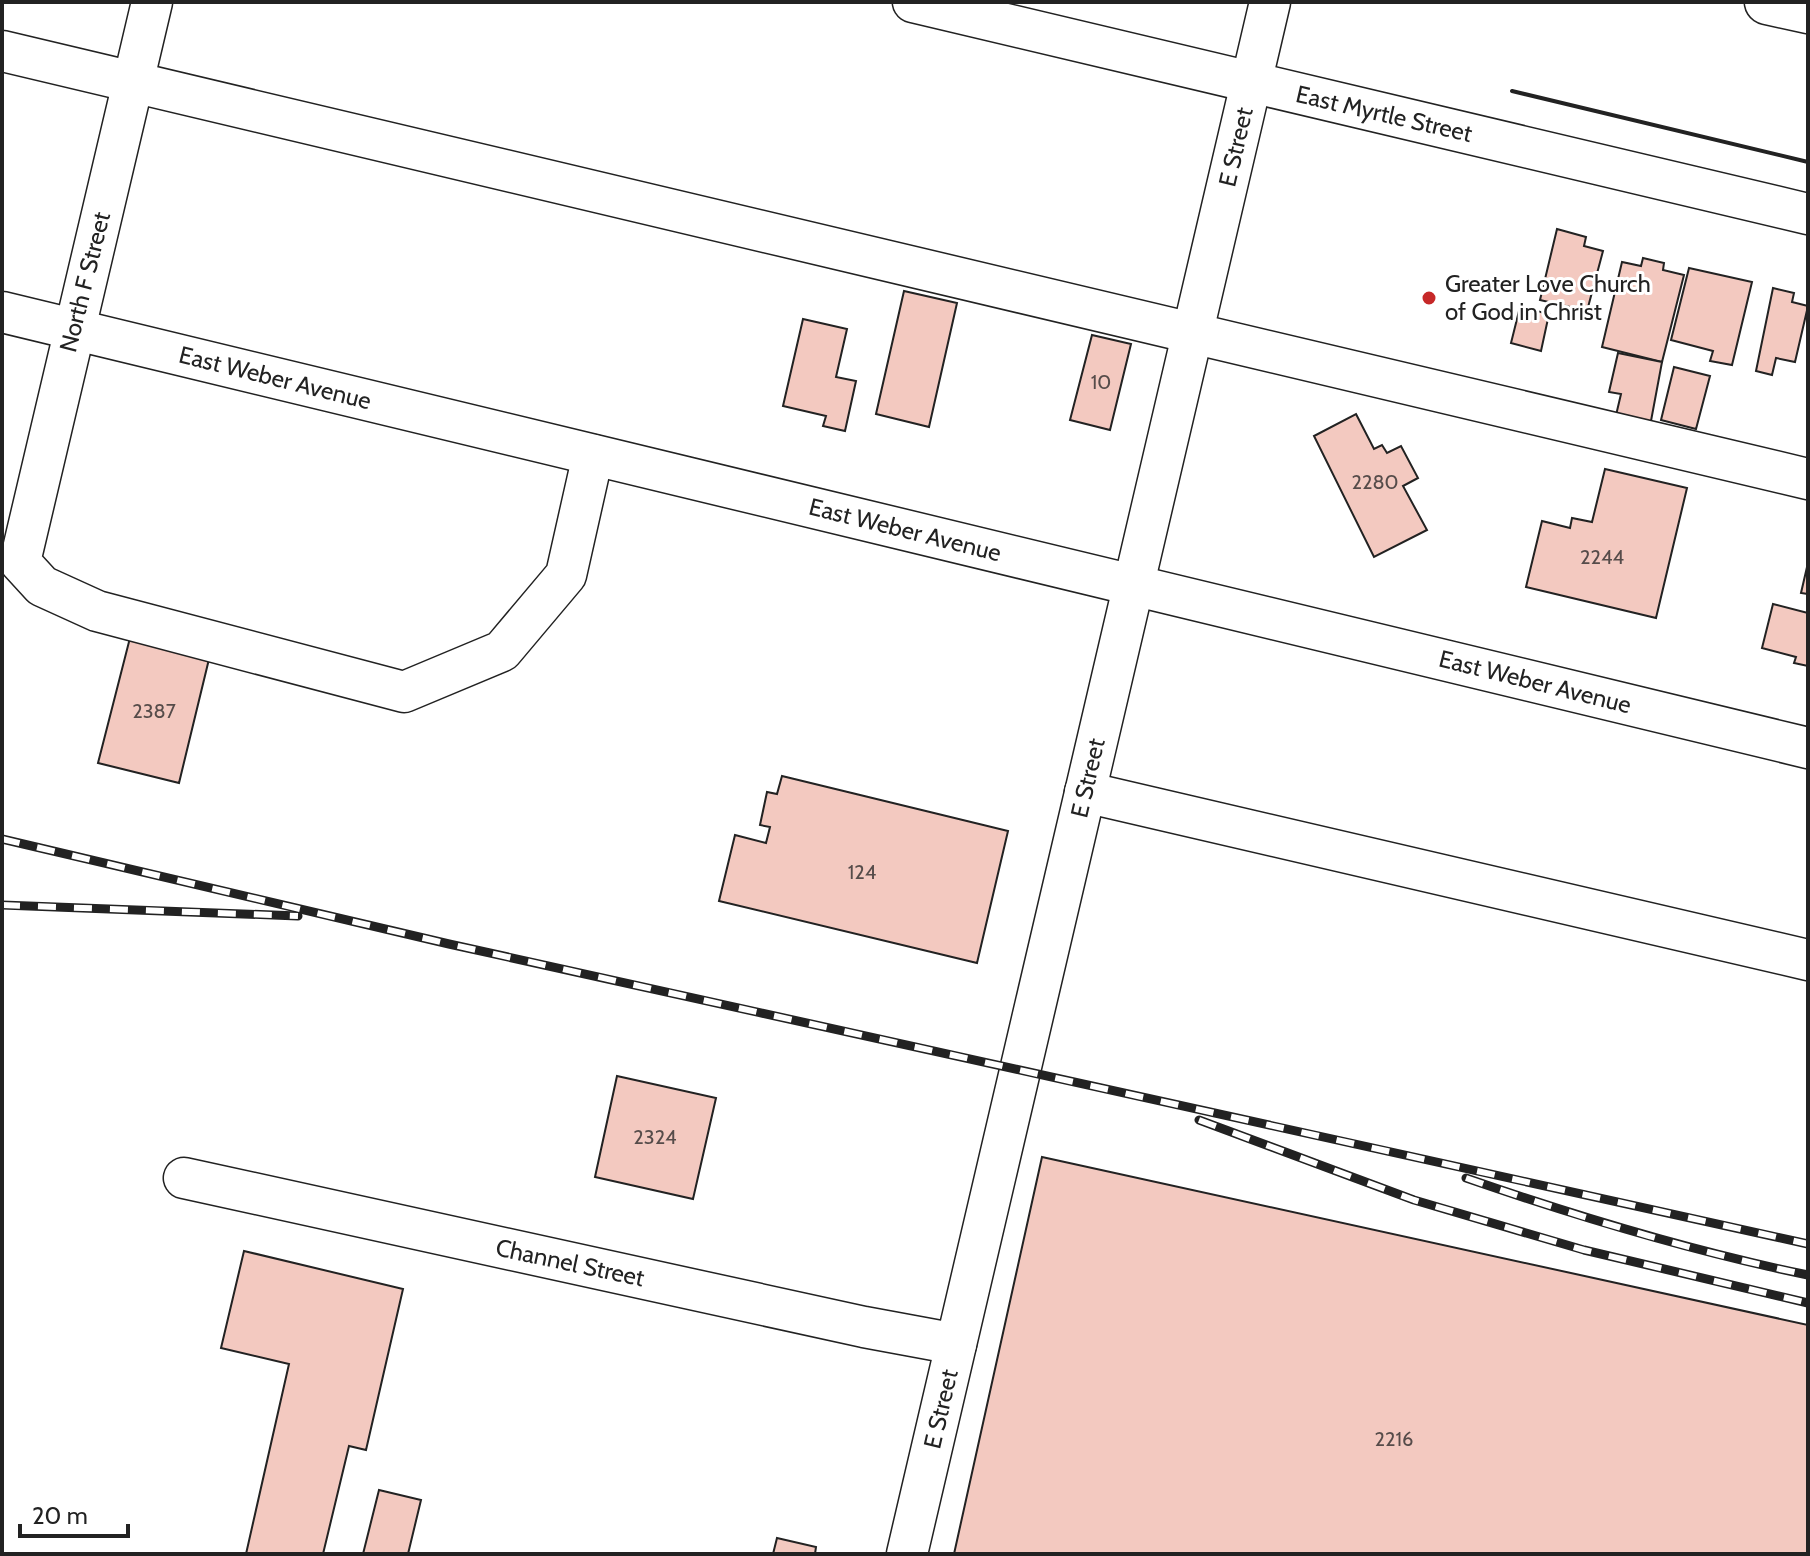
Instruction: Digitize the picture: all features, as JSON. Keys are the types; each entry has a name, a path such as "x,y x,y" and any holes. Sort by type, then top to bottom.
{"highway":[{"path":"1767,2 1808,11"}],"street":[{"name":"North F Street","path":"152,2 20,562 42,586 97,611 404,692 502,651 566,575 593,455"},
{"name":"East Myrtle Street","path":"913,2 1808,214"},
{"name":"E Street","path":"907,1554 1268,8"},
{"path":"2,51 1808,479"},
{"name":"East Weber Avenue","path":"2,312 1808,748"},
{"path":"1085,792 1808,960"},
{"name":"Channel Street","path":"184,1178 864,1327 956,1344"}],"building":[{"path":"1557,229 1586,237 1584,246 1603,251 1587,311 1540,300"},
{"path":"1643,258 1664,263 1663,270 1684,275 1662,362 1602,347 1622,262 1641,266"},
{"path":"1689,268 1752,282 1732,365 1710,361 1713,351 1671,340"},
{"path":"1773,288 1794,293 1792,302 1808,306 1795,362 1776,358 1772,375 1756,371"},
{"path":"904,291 957,303 929,427 876,414"},
{"path":"1520,307 1549,314 1541,351 1511,343"},
{"path":"803,319 847,329 836,377 856,381 845,431 823,426 826,416 783,406"},
{"path":"1092,335 1131,344 1110,430 1070,420"},
{"path":"1618,353 1662,362 1648,437 1613,428 1621,394 1609,392"},
{"path":"1674,367 1710,376 1696,429 1661,420"},
{"path":"1356,414 1374,449 1382,445 1387,453 1401,446 1418,478 1403,486 1427,530 1374,557 1314,436"},
{"path":"1605,469 1687,488 1656,618 1526,587 1542,521 1570,528 1572,518 1592,522"},
{"path":"1808,567 1808,594 1801,593"},
{"path":"1773,604 1808,613 1808,666 1794,663 1796,657 1762,648"},
{"path":"132,630 209,659 179,783 98,763"},
{"path":"782,776 1008,831 977,963 719,901 735,835 766,843 770,827 760,825 767,792 777,794"},
{"path":"617,1076 716,1098 693,1199 595,1177"},
{"path":"1042,1157 1808,1325 1808,1554 954,1554"},
{"path":"244,1251 403,1289 366,1450 349,1446 323,1554 246,1554 289,1364 221,1348"},
{"path":"379,1490 421,1500 408,1554 363,1554"},
{"path":"777,1538 816,1547 815,1554 773,1554"}],"railway":[{"path":"2,839 449,944 1808,1244"},
{"path":"2,905 298,916"},
{"path":"1199,1120 1414,1200 1584,1250 1808,1303"},
{"path":"1466,1178 1636,1232 1808,1275"}],"wall":[{"path":"1512,91 1808,162"}],"place":[{"name":"Greater Love Church of God in Christ","path":"1429,298"}]}
